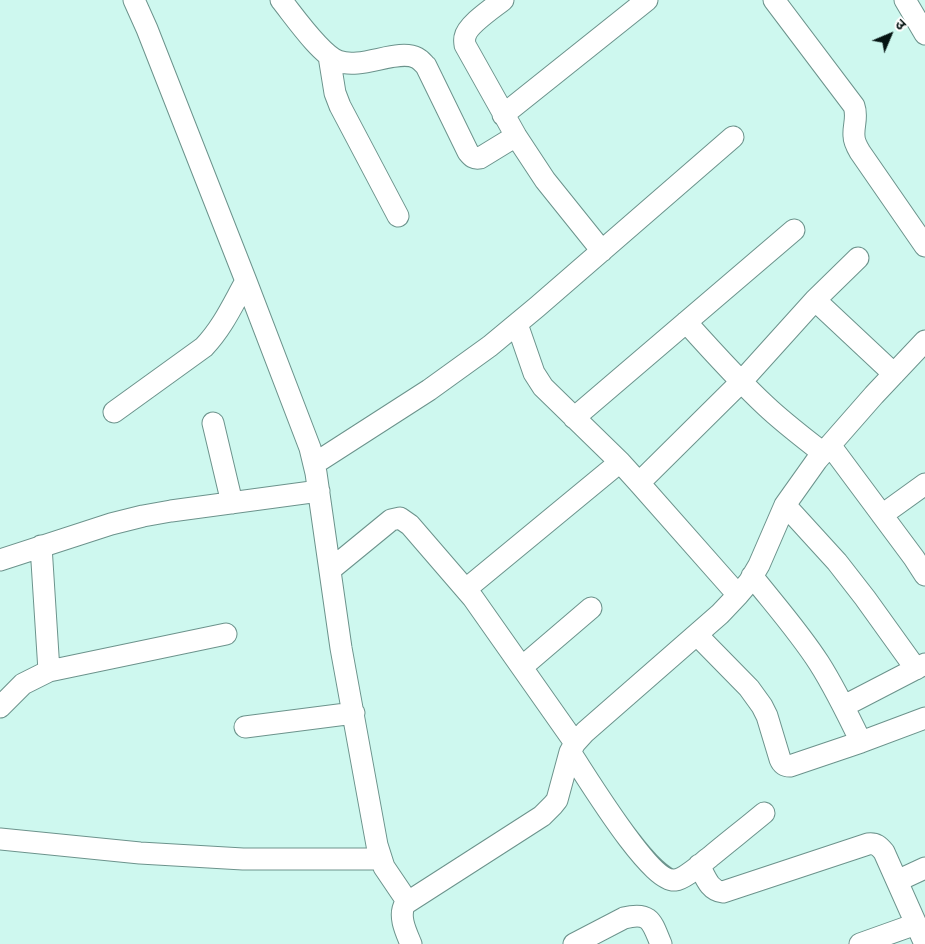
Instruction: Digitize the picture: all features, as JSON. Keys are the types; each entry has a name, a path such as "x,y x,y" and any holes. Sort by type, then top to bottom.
{"street":[{"path":"134,0 302,424 314,464 342,648 377,845 381,860 388,873 406,921 548,810 556,800 573,748 585,732 720,614 738,595 752,576 785,505 800,483 826,449 925,341"},
{"path":"281,0 319,47 338,62 349,64 401,56 416,57 422,61 468,152 473,158 480,158 516,136"},
{"path":"503,0 467,31 464,38 465,45 503,115 545,180 602,250"},
{"path":"503,115 647,0"},
{"path":"774,0 854,106 856,112 855,144 925,246"},
{"path":"904,0 925,34"},
{"path":"329,56 335,93 340,106 398,216"},
{"path":"314,464 429,390 490,346 733,137"},
{"path":"574,418 794,230"},
{"path":"639,483 741,382 815,300 858,258"},
{"path":"114,412 204,347 223,323 246,281"},
{"path":"815,300 894,374"},
{"path":"686,322 741,382 782,421 826,449 882,515 925,575"},
{"path":"517,324 537,379 620,462 738,595"},
{"path":"213,423 232,503"},
{"path":"466,589 620,462"},
{"path":"882,515 925,484"},
{"path":"0,560 111,524 143,516 318,491"},
{"path":"785,505 837,562 921,667 844,706"},
{"path":"330,570 391,520 400,518 410,525 474,598 522,667 623,832 636,849 659,873 668,879 677,880 699,865 764,813"},
{"path":"42,546 49,671"},
{"path":"752,576 819,663 844,706 861,742"},
{"path":"522,667 592,608"},
{"path":"0,707 23,684 49,671 226,634"},
{"path":"697,634 755,696 767,716 780,759 784,765 790,766 925,718"},
{"path":"245,727 354,714"},
{"path":"0,839 140,853 234,859 381,860"},
{"path":"699,865 714,890 723,892 872,843 879,846 884,852 925,944"},
{"path":"897,881 925,868"},
{"path":"574,944 624,918 641,915 651,922 661,944"},
{"path":"860,944 916,924"}]}
